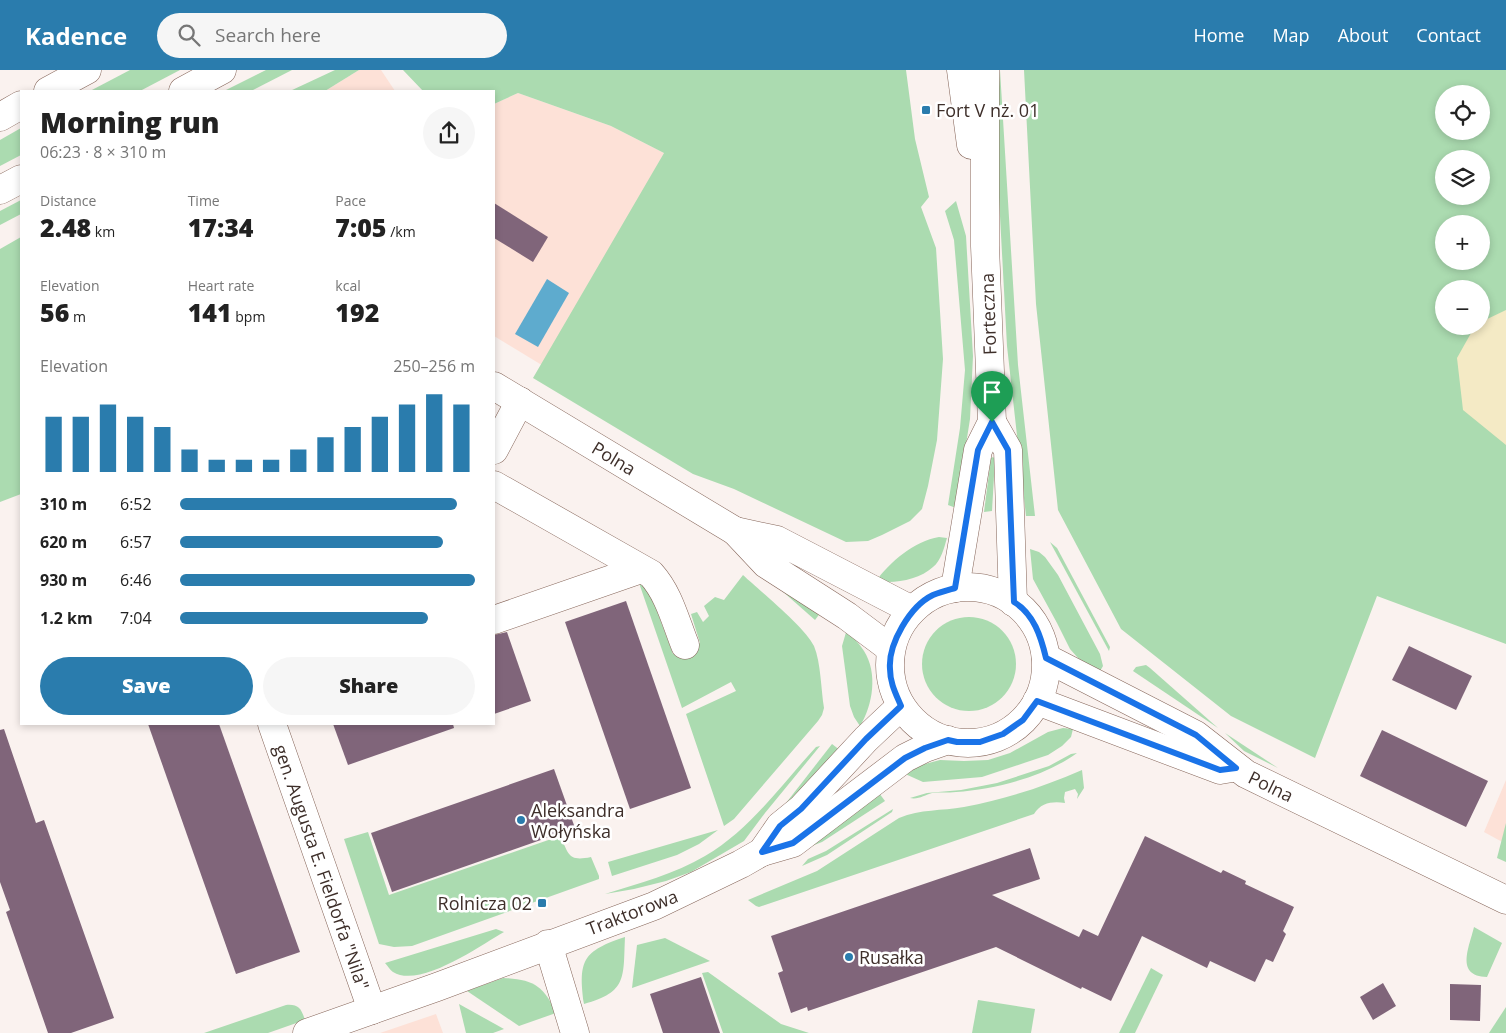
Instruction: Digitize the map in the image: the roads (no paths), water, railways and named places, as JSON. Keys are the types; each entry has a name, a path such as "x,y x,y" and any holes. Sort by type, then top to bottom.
{"street":[{"path":"50,90 87,70"},
{"path":"185,90 222,70"},
{"name":"Forteczna","path":"961,70 985,246"},
{"name":"Forteczna","path":"955,588 978,450 992,422 985,246 985,70"},
{"path":"0,117 20,106"},
{"path":"0,190 20,180"},
{"name":"Polna","path":"495,387 735,531 766,564 847,616 891,649"},
{"path":"495,448 520,401"},
{"path":"992,422 1008,450 1014,602"},
{"path":"495,486 651,574 661,585 667,596 684,645"},
{"name":"Polna","path":"735,531 777,540 912,610"},
{"path":"495,620 641,569"},
{"path":"955,588 990,591 1014,602 1031,620 1041,638 1046,658 1044,688 1037,701 1023,720 1003,734 980,742 957,742 934,736 915,721 901,706 893,688 889,669 891,649 912,610 932,596 955,588"},
{"name":"Polna","path":"1046,658 1196,735 1246,774 1506,900"},
{"path":"1037,701 1220,770 1236,768"},
{"name":"Traktorowa","path":"307,1033 437,988 548,944 654,906 724,873 762,852 780,826 801,809 866,739 901,706"},
{"name":"gen. Augusta E. Fieldorfa \"Nila\"","path":"272,725 372,1010"},
{"path":"762,852 793,843 905,758 925,748 948,740"},
{"path":"548,944 575,1033"}],"water":[{"path":"547,279 569,293 538,347 515,334"}],"place":[{"name":"Fort V nż. 01","path":"926,110"},
{"name":"Aleksandra Wołyńska","path":"521,820"},
{"name":"Rolnicza 02","path":"542,903"},
{"name":"Rusałka","path":"849,957"}]}
